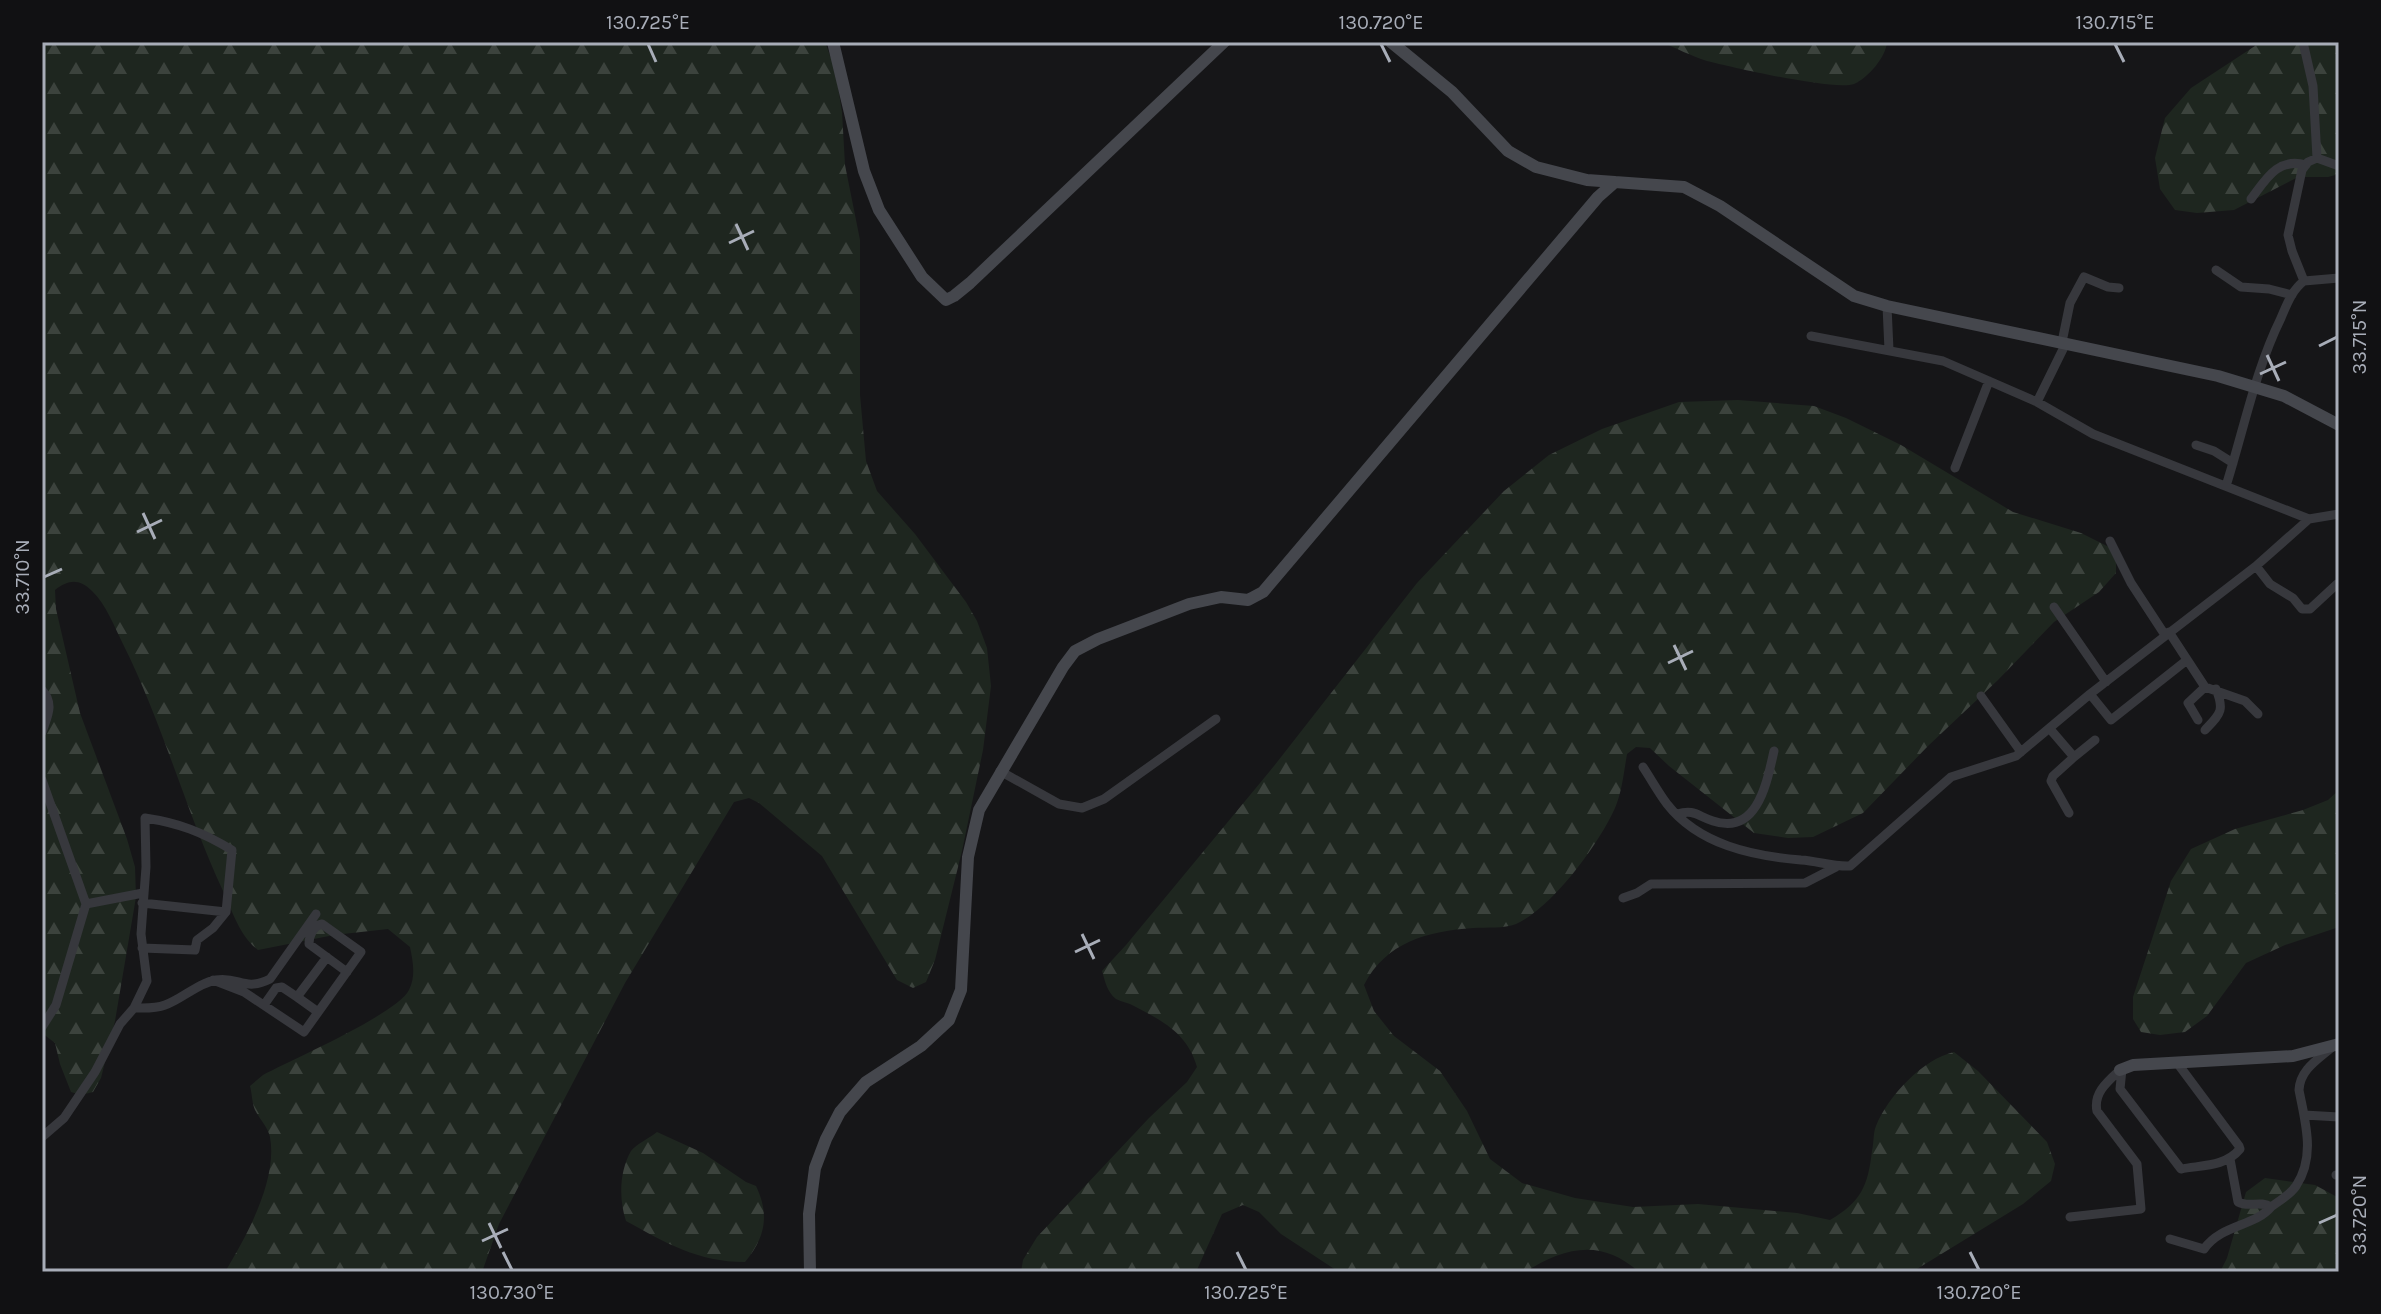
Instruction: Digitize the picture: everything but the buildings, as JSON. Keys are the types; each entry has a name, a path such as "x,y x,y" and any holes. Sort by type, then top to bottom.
{"street":[{"path":"833,42 864,171 879,210 922,277 946,300 970,283 1224,42"},
{"path":"1391,42 1452,92 1483,121 1508,151 1536,167 1587,180 1684,187 1703,195 1854,296 1887,306 2254,385 2284,396 2339,425"},
{"path":"2303,42 2313,86 2317,158"},
{"path":"2304,281 2288,235 2306,165 2317,158"},
{"path":"2317,158 2339,166"},
{"path":"2251,199 2277,167 2296,162 2306,165"},
{"path":"810,1272 809,1214 815,1168 834,1123 866,1082 921,1046 949,1020 961,990 968,857 979,810 1075,651 1189,604 1221,597 1248,600 1263,592 1598,197 1615,182"},
{"path":"2216,270 2241,287 2292,295"},
{"path":"2037,402 2064,342 2070,303 2084,277 2119,288"},
{"path":"2226,486 2254,385 2292,295 2304,281 2339,278"},
{"path":"1887,306 1889,350"},
{"path":"1811,336 1943,361 2037,402 2093,434 2309,519 2339,514"},
{"path":"1955,468 1989,381"},
{"path":"2196,445 2214,451 2233,463"},
{"path":"1643,767 1668,806 1728,848 1836,867 1850,866 1951,777 1999,763 2021,752 2090,694 2256,566 2309,519"},
{"path":"2110,541 2135,591 2222,702 2221,710 2205,730"},
{"path":"2256,566 2270,584 2293,598 2302,609 2310,609 2337,584"},
{"path":"2054,607 2106,682"},
{"path":"2090,694 2111,720 2187,660"},
{"path":"2210,688 2245,701 2258,714"},
{"path":"2198,720 2188,703 2210,688"},
{"path":"42,732 51,711 44,695"},
{"path":"1981,696 2021,752"},
{"path":"1000,771 1059,804 1082,808 1104,799 1216,719"},
{"path":"2050,729 2074,757"},
{"path":"2069,813 2051,781 2095,740"},
{"path":"1677,814 1688,811 1698,813 1711,821 1726,824 1744,818 1754,810 1766,786 1774,751"},
{"path":"42,780 86,904 56,1005 42,1027"},
{"path":"42,1137 64,1118 95,1072 147,981 142,948 141,934 146,867 145,818 174,822 206,834 232,850 226,912 213,928 197,940 195,950 142,948"},
{"path":"1623,898 1651,884 1805,883 1836,867"},
{"path":"86,904 142,898 226,912"},
{"path":"134,1008 166,1005 213,980 226,979 248,985 270,979 316,914"},
{"path":"213,980 244,992 304,1032 318,1012 347,972 361,952 322,924 318,925 310,936 309,944 347,972"},
{"path":"297,997 327,957"},
{"path":"264,1005 276,988 282,987 318,1012"},
{"path":"2070,1217 2141,1209 2137,1164 2095,1104 2107,1082 2121,1070 2133,1065 2293,1056 2336,1045"},
{"path":"2170,1239 2204,1249 2219,1234 2265,1214 2296,1186 2309,1145 2299,1081 2304,1072 2336,1045"},
{"path":"2121,1070 2120,1089 2181,1169 2227,1162 2240,1149 2239,1146 2178,1064"},
{"path":"2304,1115 2339,1117"},
{"path":"2230,1159 2238,1202 2245,1206 2265,1203 2271,1207"}],"green space":[{"path":"42,42 825,42 835,69 842,112 845,165 860,240 860,395 866,461 877,491 915,534 966,602 987,648 991,686 983,750 935,960 926,982 913,988 897,980 822,856 759,803 749,798 734,802 625,983 499,1224 482,1272 225,1272 251,1225 269,1171 270,1137 255,1110 250,1086 263,1075 365,1023 400,1000 413,979 410,947 388,929 334,935 258,950 246,938 210,862 150,705 113,623 92,591 74,582 55,590 56,609 80,713 135,867 136,897 115,1021 101,1078 93,1092 81,1095 71,1092 55,1043 42,1033"},
{"path":"1661,42 1887,42 1880,60 1870,72 1854,84 1843,85 1805,81 1719,64"},
{"path":"2261,42 2339,42 2339,174 2298,177 2234,210 2197,213 2175,210 2160,189 2155,158 2165,118 2191,88"},
{"path":"1738,400 1814,406 1846,418 1901,445 2013,512 2081,533 2111,548 2116,559 2116,573 2099,592 2054,622 1863,813 1813,837 1788,838 1754,833 1650,748 1636,747 1627,754 1619,795 1608,823 1559,890 1530,916 1516,924 1440,932 1396,949 1373,970 1364,985 1374,1011 1394,1036 1440,1071 1467,1111 1490,1159 1522,1183 1575,1198 1633,1207 1698,1204 1797,1213 1830,1220 1849,1207 1861,1192 1868,1174 1875,1129 1889,1103 1908,1080 1930,1062 1954,1052 1978,1071 2047,1142 2055,1164 2051,1181 2023,1204 1912,1272 1639,1272 1611,1254 1583,1250 1554,1257 1525,1272 1339,1272 1281,1234 1259,1212 1243,1205 1222,1214 1196,1272 1021,1272 1023,1260 1037,1237 1187,1082 1197,1067 1187,1046 1173,1030 1155,1017 1113,996 1102,971 1274,766 1417,583 1504,491 1549,455 1602,429 1679,402"},
{"path":"2339,790 2339,927 2285,945 2246,963 2207,1016 2185,1032 2160,1035 2141,1032 2133,1019 2133,997 2171,881 2191,849 2235,829 2303,810 2328,800"},
{"path":"657,1132 703,1153 756,1186 763,1207 763,1226 757,1244 745,1262 697,1255 626,1221 621,1186 627,1159 633,1148"},
{"path":"2265,1178 2315,1185 2339,1198 2339,1272 2220,1272 2246,1192"}]}
